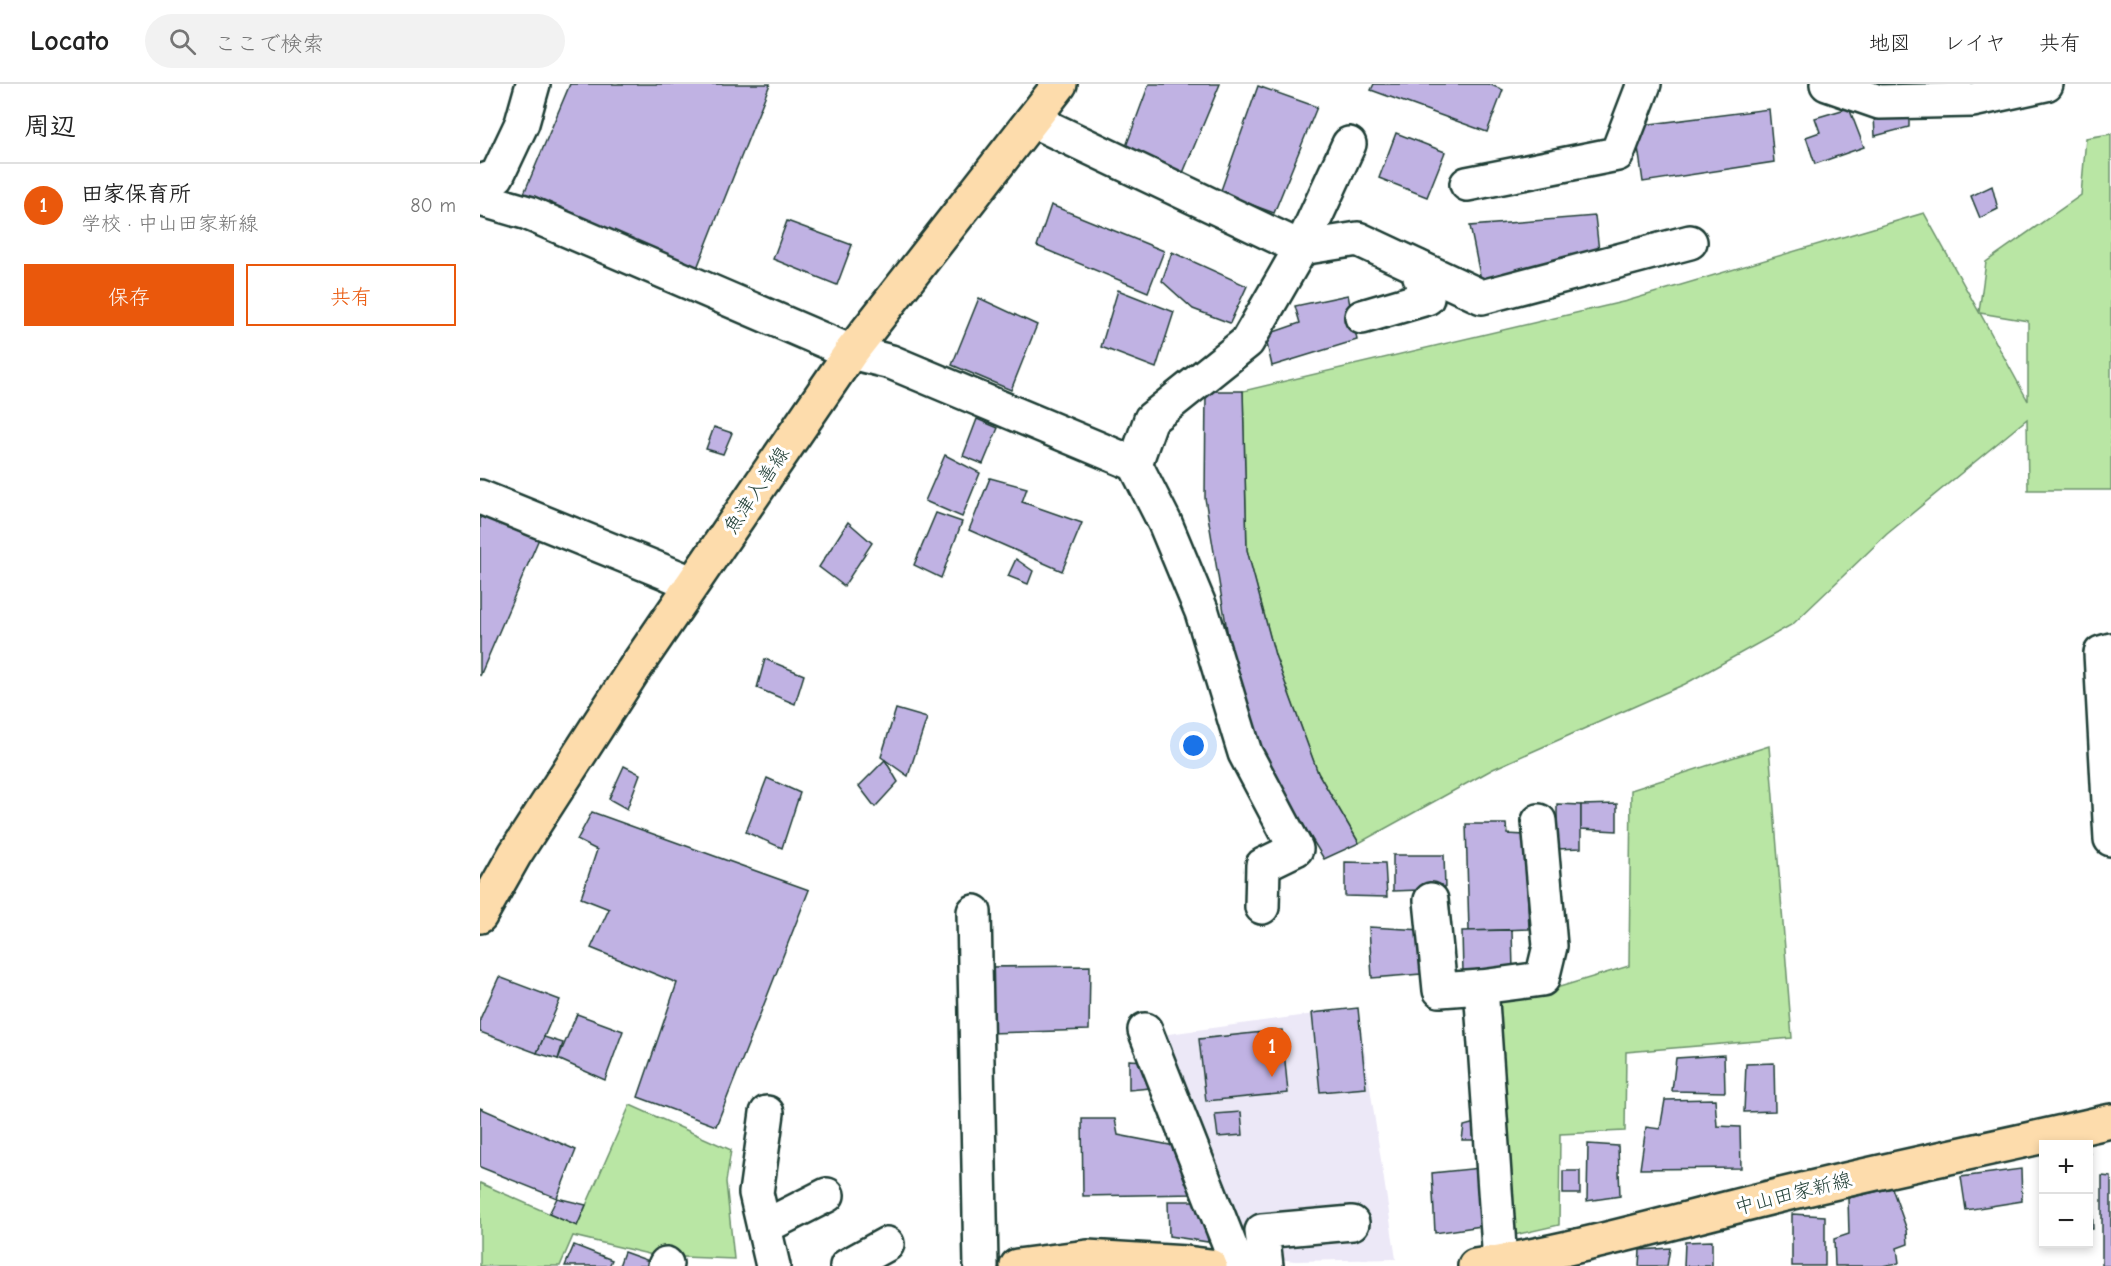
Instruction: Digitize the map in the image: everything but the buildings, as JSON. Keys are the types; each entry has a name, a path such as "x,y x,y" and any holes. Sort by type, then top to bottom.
{"main road":[{"name":"魚津入善線","path":"480,916 515,854 633,671 851,352 1060,84"},
{"name":"中山田家新線","path":"1487,1264 1647,1230 1814,1187 2111,1121"},
{"path":"1017,1266 1087,1257 1210,1266"}],"street":[{"path":"480,182 497,176 522,123 533,84"},
{"path":"1467,184 1617,154 1644,84"},
{"path":"1827,84 1879,102 1974,100 2038,85"},
{"path":"1032,120 1301,248 1358,239 1482,297 1690,242"},
{"path":"1135,464 1151,419 1247,342 1301,248 1349,144"},
{"path":"480,199 528,213 851,352 891,362 1135,464 1165,523 1202,612 1245,753 1296,849 1263,865 1262,907"},
{"path":"1362,317 1427,298 1417,267"},
{"path":"480,497 692,583"},
{"path":"2111,650 2101,653 2111,839"},
{"path":"1431,900 1440,990 1542,979 1550,946 1539,821"},
{"path":"974,912 981,1266"},
{"path":"1481,987 1487,1264"},
{"path":"1145,1030 1238,1266"},
{"path":"767,1113 756,1193 773,1266"},
{"path":"764,1227 827,1195"},
{"path":"1266,1266 1262,1231 1352,1223"},
{"path":"847,1266 887,1244"}],"shaded area":[{"path":"1358,1008 1396,1259 1295,1261 1242,1255 1154,1036"}],"green space":[{"path":"2111,134 2111,490 2028,490 2027,419 1887,534 1793,624 1685,684 1493,769 1359,843 1318,773 1275,655 1247,550 1243,391 1627,301 1924,213 1979,312 1986,262 2081,195 2086,138","holes":["1980,313 2028,321 2028,401"]},
{"path":"1769,746 1792,1038 1626,1052 1625,1131 1560,1134 1559,1225 1510,1236 1496,1001 1543,992 1629,966 1631,790"},
{"path":"630,1105 731,1150 726,1182 734,1259 657,1256 573,1236 560,1266 480,1266 480,1183 577,1226"}],"place":[{"name":"田家保育所","path":"1272,1077"}]}
